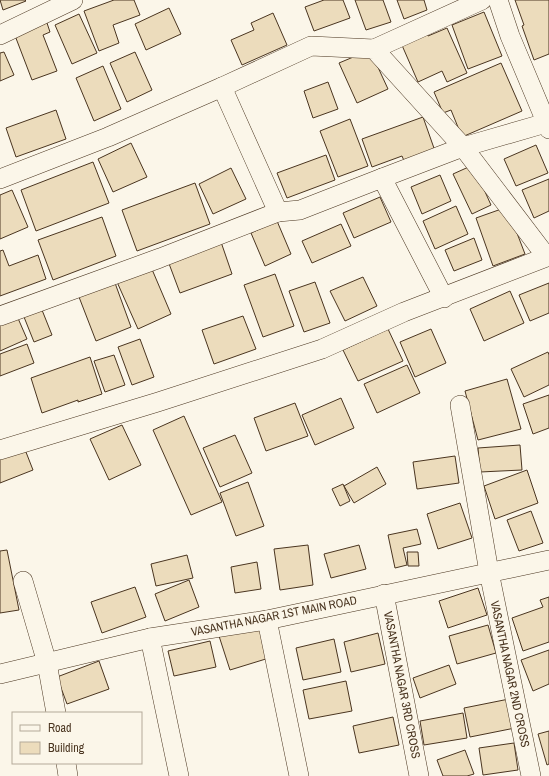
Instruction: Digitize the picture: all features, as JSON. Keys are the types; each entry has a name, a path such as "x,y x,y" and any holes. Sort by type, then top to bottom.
{"street":[{"path":"0,35 73,0"},
{"path":"0,177 108,137 311,46 374,49 482,0"},
{"path":"0,316 160,258 278,212 300,210 462,147 548,126 510,36 498,0"},
{"path":"0,450 322,350 404,312 444,298 547,256 462,147 374,49"},
{"path":"222,87 278,212"},
{"path":"382,178 444,298"},
{"name":"VASANTHA NAGAR 2ND CROSS","path":"460,405 489,572 531,776"},
{"name":"VASANTHA NAGAR 1ST MAIN ROAD","path":"0,674 150,638 267,620 549,560"},
{"path":"23,581 47,663 56,712"},
{"name":"VASANTHA NAGAR 3RD CROSS","path":"384,594 419,776"},
{"path":"267,620 299,776"},
{"path":"150,638 179,776"},
{"path":"66,764 68,776"}],"building":[{"path":"0,0 25,0 26,1 3,10"},
{"path":"114,0 134,0 140,15 113,25 119,43 99,51 84,11"},
{"path":"324,0 343,0 350,18 314,31 305,7"},
{"path":"355,0 383,0 391,22 366,30"},
{"path":"397,0 424,0 427,10 404,19"},
{"path":"515,0 549,0 549,54 534,60"},
{"path":"169,8 181,34 146,50 135,24"},
{"path":"484,12 502,56 468,69 452,25"},
{"path":"273,13 287,45 242,65 231,40 254,30 251,23"},
{"path":"79,14 97,53 72,64 55,25"},
{"path":"46,20 50,32 43,35 57,71 32,80 14,33"},
{"path":"447,28 467,73 447,82 442,71 418,82 401,43 426,31 428,36"},
{"path":"370,50 388,89 357,103 339,63"},
{"path":"4,52 14,75 0,81 0,53"},
{"path":"135,52 152,90 127,102 110,63"},
{"path":"501,63 522,111 462,137 451,110 443,113 434,92"},
{"path":"103,66 121,109 94,121 76,78"},
{"path":"328,82 338,109 313,118 304,91"},
{"path":"56,110 66,139 16,157 6,128"},
{"path":"423,117 435,151 405,163 402,156 372,167 362,139"},
{"path":"350,119 368,166 338,177 320,131"},
{"path":"131,143 147,177 113,192 98,159"},
{"path":"536,145 548,173 516,186 504,159"},
{"path":"326,155 335,180 287,198 277,173"},
{"path":"93,162 109,203 36,231 21,190"},
{"path":"473,165 491,205 472,214 453,174"},
{"path":"231,168 246,199 213,214 199,184"},
{"path":"440,175 451,201 422,214 411,187"},
{"path":"549,179 549,211 534,218 522,190"},
{"path":"195,183 210,224 137,251 122,210"},
{"path":"12,190 28,227 0,239 0,195"},
{"path":"380,197 391,222 354,238 343,213"},
{"path":"456,206 468,234 435,249 423,221"},
{"path":"507,207 525,254 493,266 476,218"},
{"path":"102,217 116,256 53,280 38,240"},
{"path":"277,221 291,254 265,266 251,233"},
{"path":"341,224 351,246 312,263 302,241"},
{"path":"474,238 482,260 454,271 445,250"},
{"path":"221,242 232,274 180,293 168,261"},
{"path":"3,250 9,266 38,255 46,279 0,296 0,251"},
{"path":"151,267 171,314 138,329 117,282"},
{"path":"275,274 294,326 263,337 244,285"},
{"path":"363,277 377,306 345,321 330,291"},
{"path":"315,282 330,323 304,332 289,291"},
{"path":"115,283 131,327 96,341 79,297"},
{"path":"549,283 549,313 530,321 519,295"},
{"path":"510,291 524,323 484,341 470,309"},
{"path":"42,310 52,335 34,342 24,317"},
{"path":"17,316 27,339 0,351 0,323"},
{"path":"243,316 256,349 214,364 202,330"},
{"path":"388,329 403,361 358,381 343,350"},
{"path":"431,329 446,363 415,377 400,342"},
{"path":"140,339 154,377 132,385 118,347"},
{"path":"27,344 34,363 0,376 0,354"},
{"path":"548,352 549,385 524,397 511,369"},
{"path":"114,355 125,385 105,392 94,361"},
{"path":"90,357 102,394 78,402 78,400 42,413 31,378"},
{"path":"407,365 420,393 377,413 364,384"},
{"path":"507,379 521,429 478,440 465,391"},
{"path":"549,395 549,428 533,434 523,404"},
{"path":"341,398 354,428 315,445 302,415"},
{"path":"295,403 308,436 266,451 254,418"},
{"path":"184,416 222,502 191,515 153,430"},
{"path":"122,425 141,465 109,480 90,439"},
{"path":"235,435 252,473 220,487 203,448"},
{"path":"520,445 522,470 480,472 478,448"},
{"path":"24,447 33,470 0,483 0,456"},
{"path":"455,456 459,483 417,489 413,462"},
{"path":"377,467 386,484 354,503 344,486"},
{"path":"527,470 538,503 495,519 484,486"},
{"path":"248,482 264,526 236,536 220,493"},
{"path":"343,484 350,501 340,506 332,489"},
{"path":"460,503 472,538 438,549 427,514"},
{"path":"531,511 543,543 519,551 507,520"},
{"path":"417,529 421,544 403,548 407,565 395,568 388,535"},
{"path":"308,545 313,585 280,590 274,549"},
{"path":"359,545 366,569 331,578 324,554"},
{"path":"7,550 19,610 0,613 0,551"},
{"path":"407,552 418,552 419,566 408,566"},
{"path":"187,555 193,578 156,586 151,564"},
{"path":"257,562 261,589 235,593 231,567"},
{"path":"189,580 199,607 165,621 155,594"},
{"path":"135,587 146,617 102,633 91,602"},
{"path":"478,588 487,615 448,628 439,601"},
{"path":"549,597 549,642 523,651 512,618 543,607 540,600"},
{"path":"259,624 269,658 230,670 219,636"},
{"path":"488,625 496,653 457,664 449,636"},
{"path":"378,633 385,664 351,672 344,642"},
{"path":"334,639 341,672 303,680 296,648"},
{"path":"210,641 216,667 174,676 168,651"},
{"path":"549,650 549,684 533,691 521,660"},
{"path":"99,661 109,689 67,704 57,677"},
{"path":"449,665 456,684 420,698 413,678"},
{"path":"346,681 352,711 309,719 303,690"},
{"path":"509,699 515,728 470,737 464,708"},
{"path":"463,713 467,738 424,745 420,721"},
{"path":"393,717 399,745 359,753 353,726"},
{"path":"549,731 549,764 547,765 538,734"},
{"path":"514,743 518,770 483,775 479,748"},
{"path":"465,750 474,774 467,776 443,776 437,760"}]}
